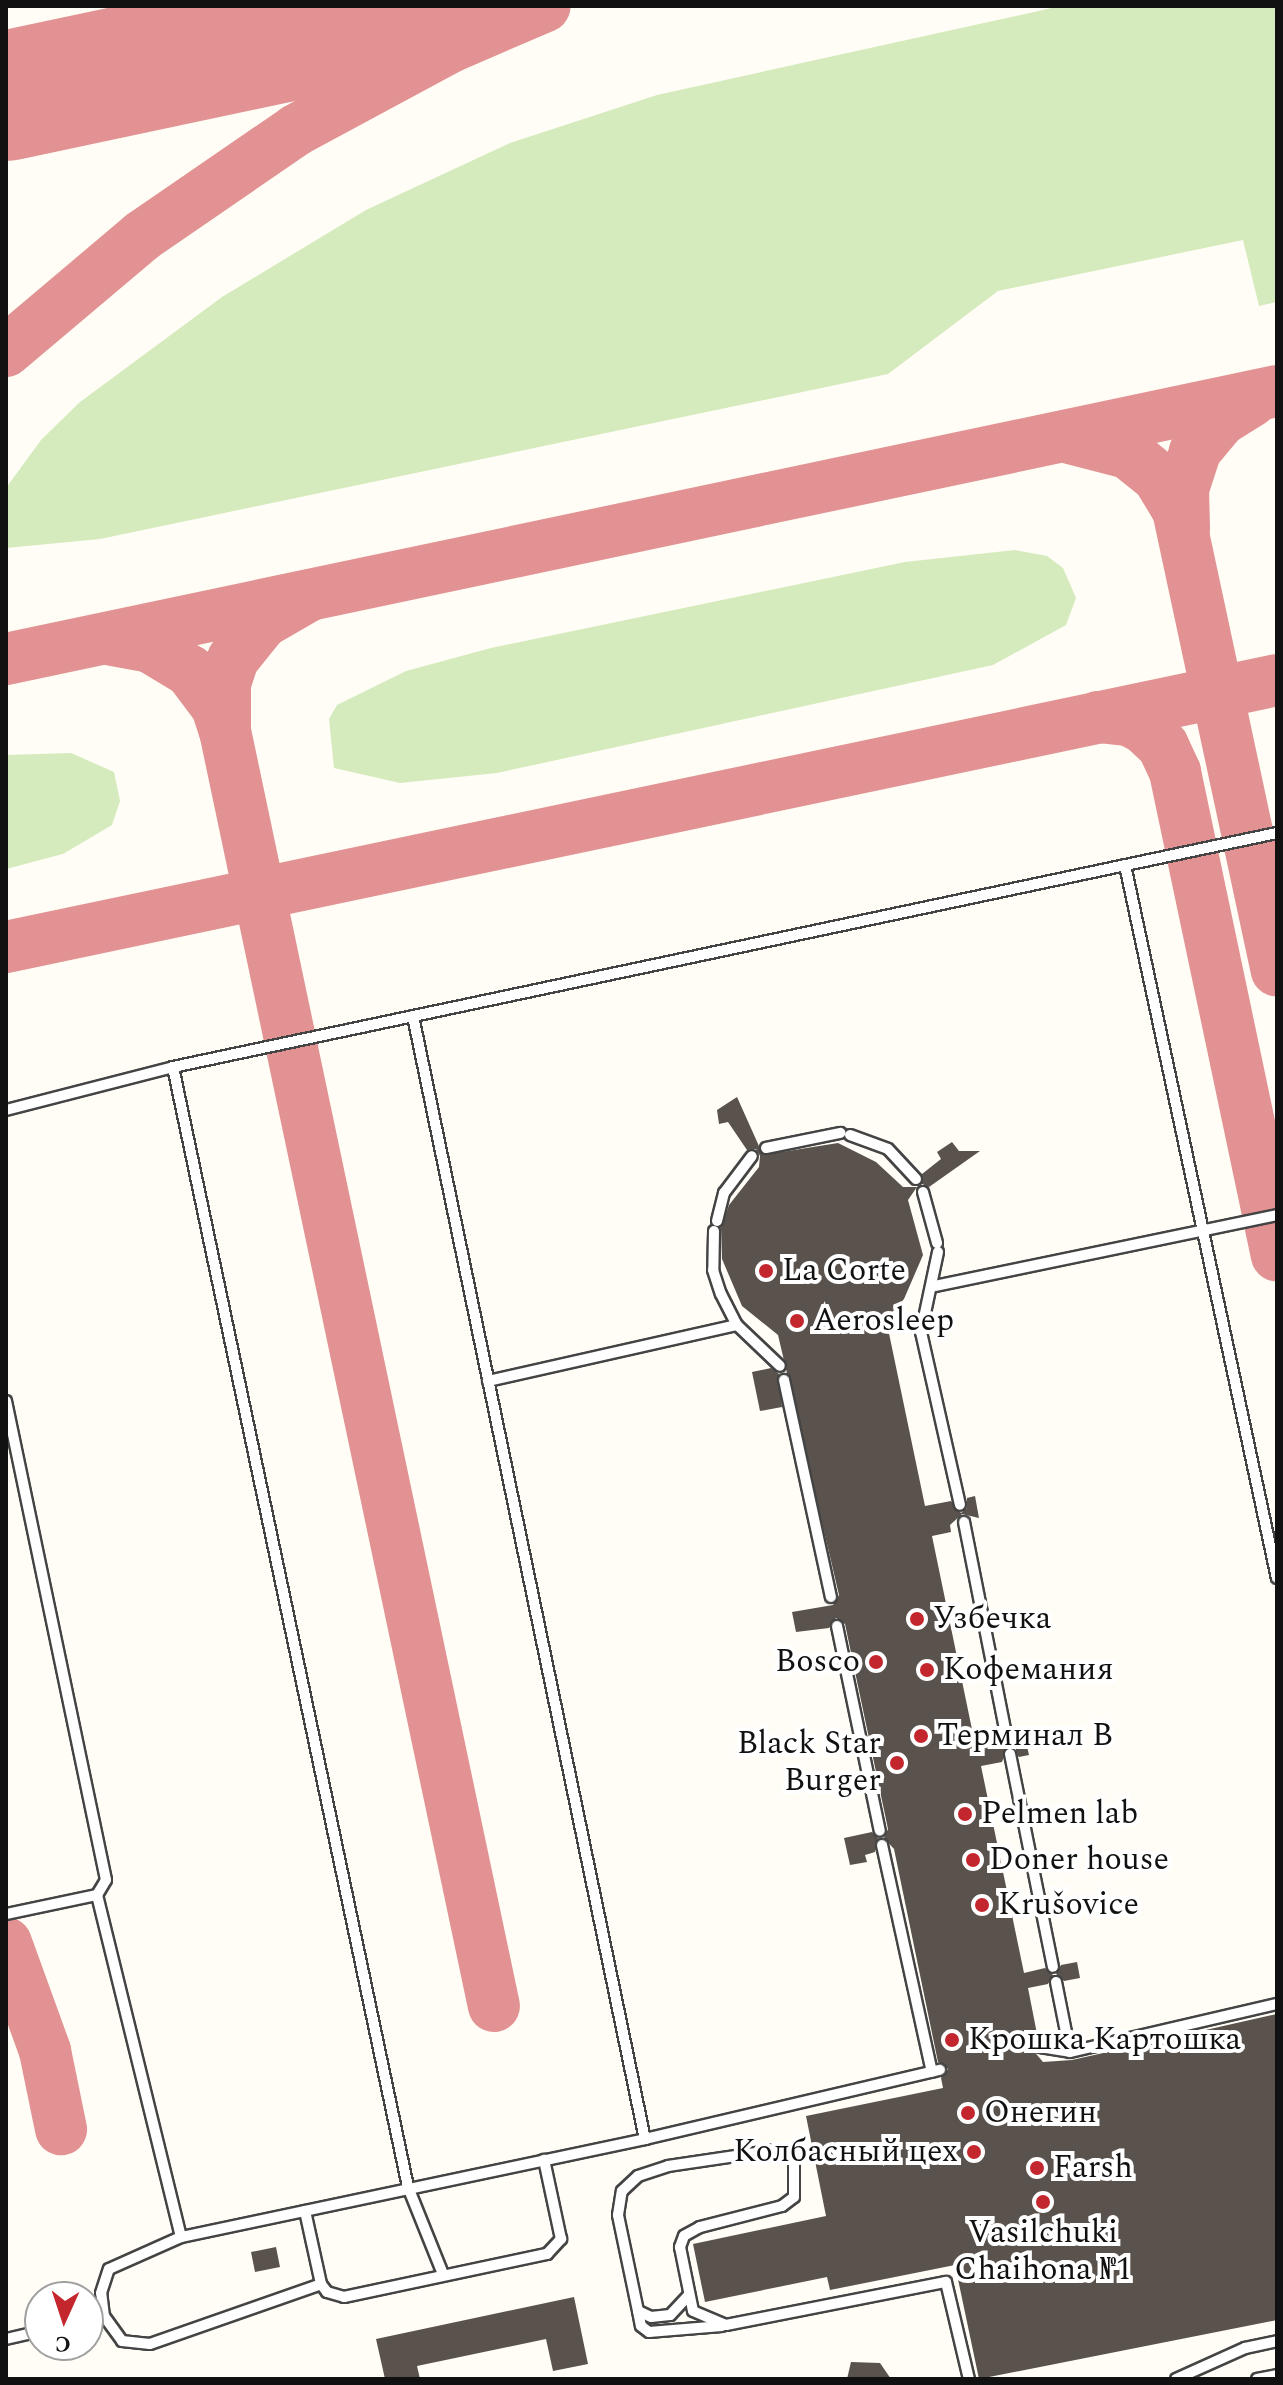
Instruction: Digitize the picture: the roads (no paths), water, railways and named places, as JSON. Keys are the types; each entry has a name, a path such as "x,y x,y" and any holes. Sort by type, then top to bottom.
{"lane":[{"path":"6,1110 173,1067 1277,833"},
{"path":"1125,865 1277,1578"},
{"path":"413,1016 645,2139"},
{"path":"173,1067 408,2187 443,2274"},
{"path":"766,1148 845,1134 888,1149 916,1179"},
{"path":"752,1156 724,1193 716,1226 713,1270 737,1325 780,1366"},
{"path":"923,1192 937,1248 935,1286 922,1313 921,1332 960,1505"},
{"path":"935,1286 1277,1215"},
{"path":"488,1381 737,1325"},
{"path":"784,1380 831,1597"},
{"path":"6,1401 106,1880 97,1895 181,2237"},
{"path":"964,1522 1007,1739"},
{"path":"837,1626 880,1831"},
{"path":"1010,1754 1053,1967"},
{"path":"104,2284 109,2269 181,2237 645,2139 936,2071 882,1845"},
{"path":"6,1914 97,1895"},
{"path":"1056,1982 1070,2052"},
{"path":"1040,2047 1070,2052 1277,2004"},
{"path":"726,2325 693,2311 680,2247 684,2236 782,2206 794,2197 794,2161 783,2149 668,2166 638,2176 622,2191 618,2215 641,2326 649,2332 726,2325 946,2282 969,2379"},
{"path":"305,2211 321,2284 327,2292 344,2297 443,2274 534,2258 559,2245 561,2231 544,2160"},
{"path":"104,2316 122,2341 150,2344 321,2284"},
{"path":"638,2311 651,2317 670,2315 688,2296"},
{"path":"1176,2379 1245,2348 1277,2341"},
{"path":"1257,2379 1277,2375"}],"place":[{"name":"La Corte","path":"766,1271"},
{"name":"Aerosleep","path":"797,1321"},
{"name":"Узбечка","path":"917,1619"},
{"name":"Bosco","path":"876,1662"},
{"name":"Кофемания","path":"927,1670"},
{"name":"Терминал B","path":"921,1736"},
{"name":"Black Star Burger","path":"897,1763"},
{"name":"Pelmen lab","path":"965,1814"},
{"name":"Doner house","path":"973,1860"},
{"name":"Krušovice","path":"982,1905"},
{"name":"Крошка Картошка","path":"952,2040"},
{"name":"Онегин","path":"968,2113"},
{"name":"Колбасный цех","path":"974,2152"},
{"name":"Farsh","path":"1037,2168"},
{"name":"Vasilchuki Chaihona №1","path":"1043,2202"}]}
